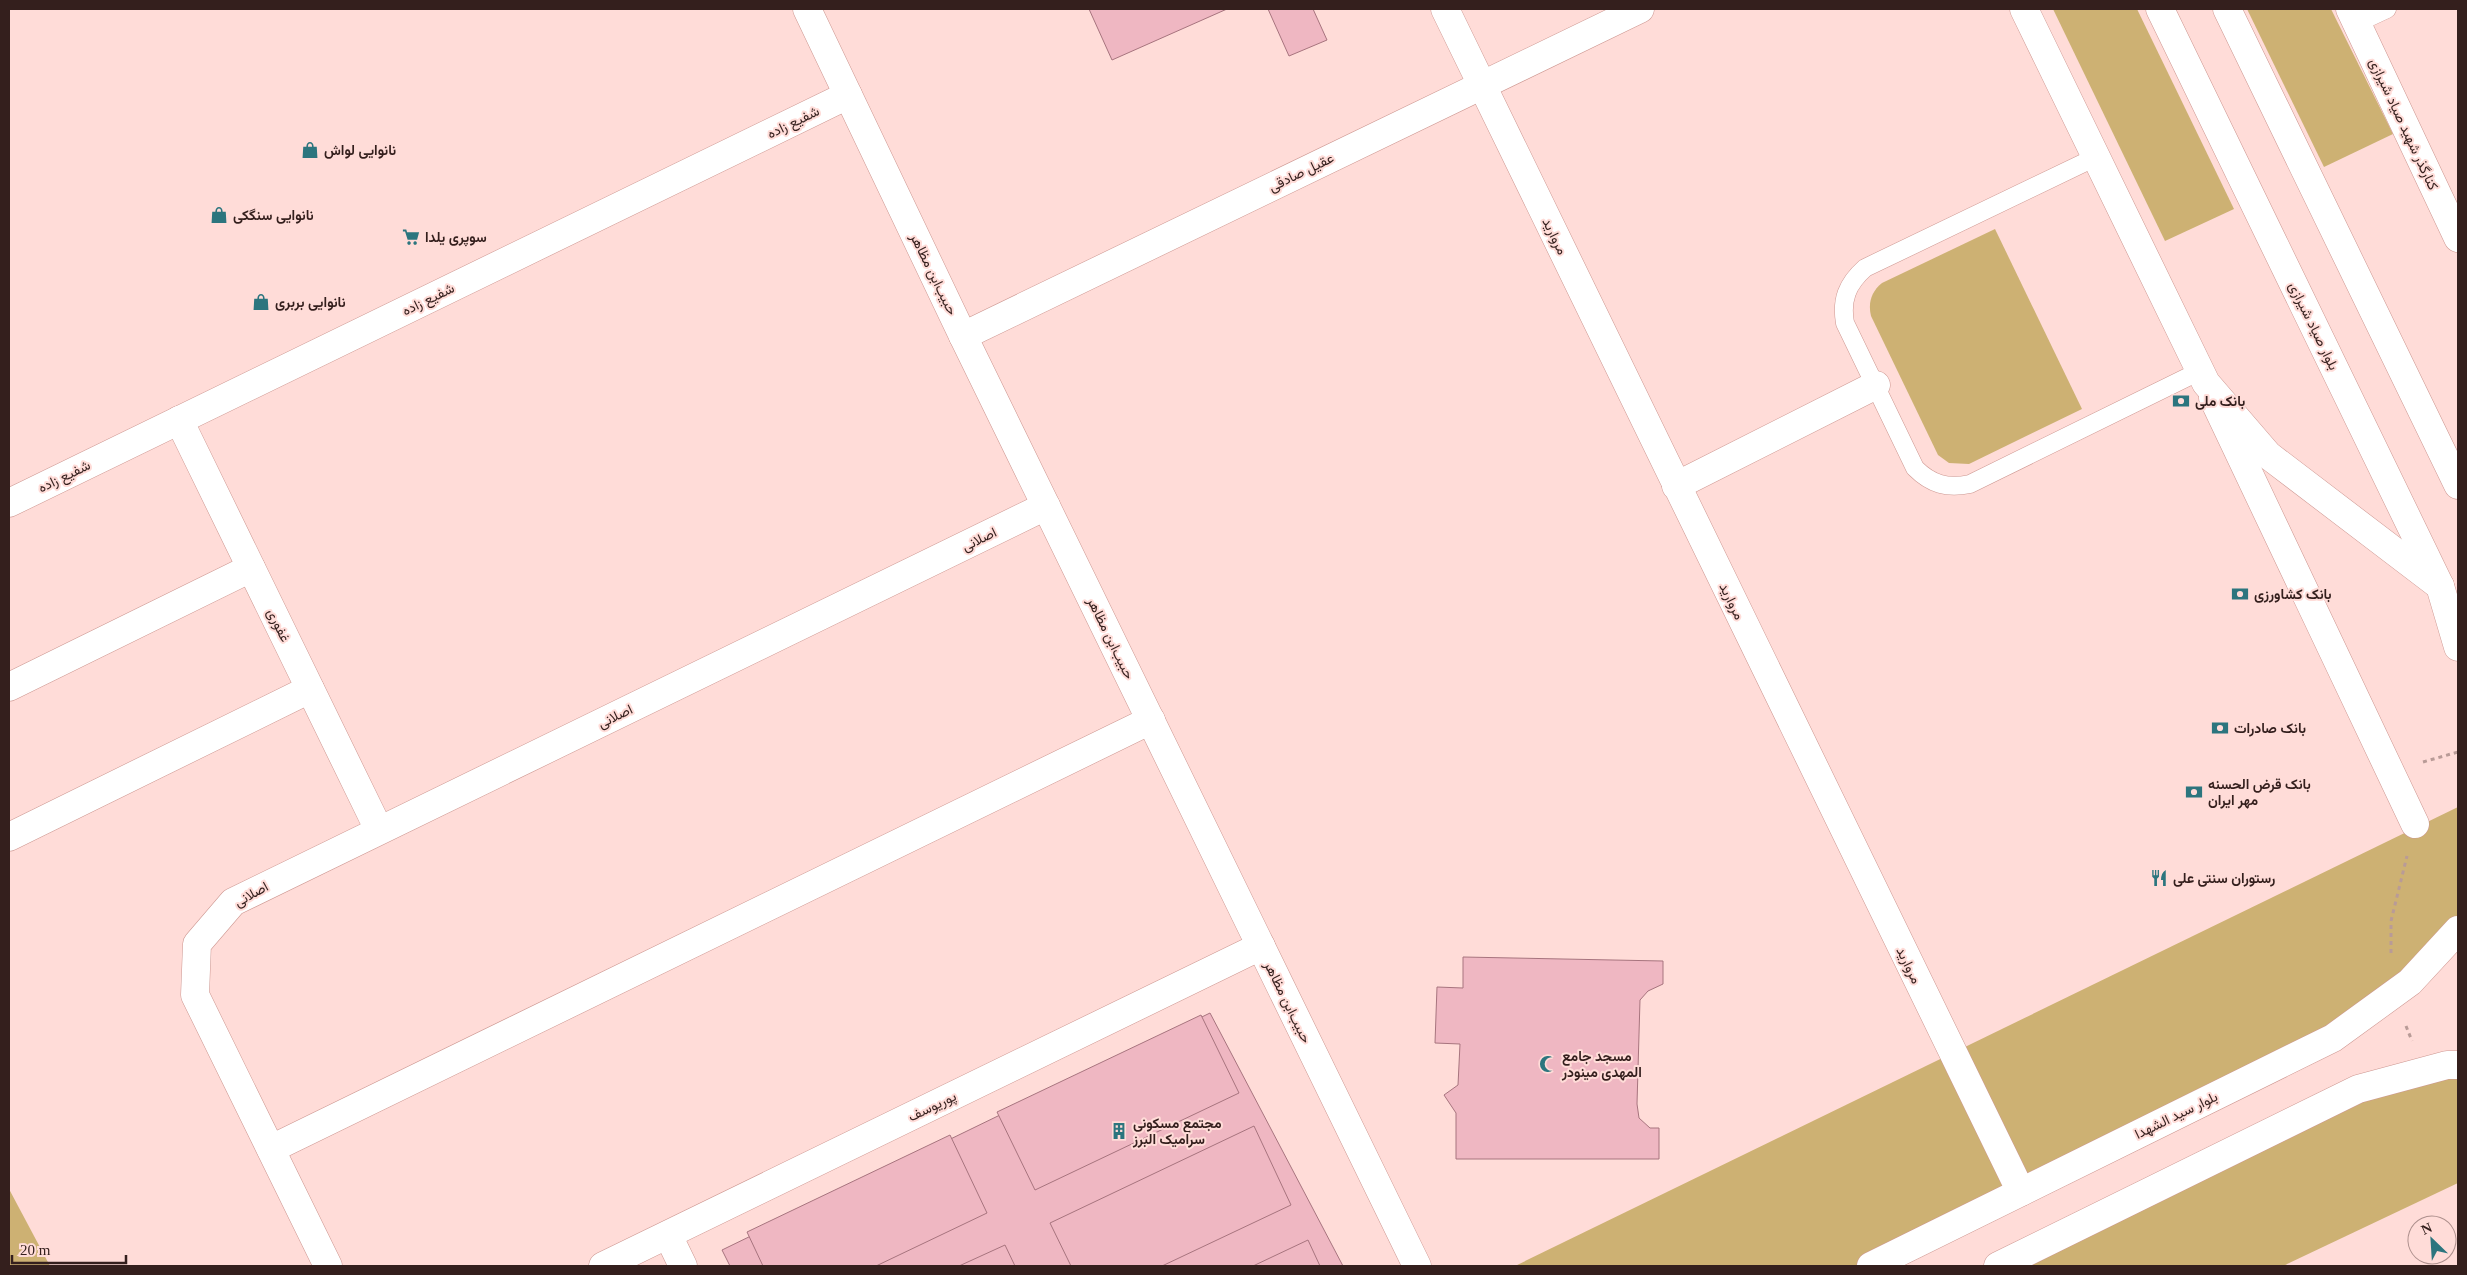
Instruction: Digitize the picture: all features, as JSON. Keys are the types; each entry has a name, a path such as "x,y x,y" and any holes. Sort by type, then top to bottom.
{"street":[{"name":"حبیب‌ابن مظاهر","path":"806,9 1417,1266"},
{"name":"مروارید","path":"1445,9 2021,1192"},
{"name":"عقیل صادقی","path":"964,336 1640,9"},
{"path":"2024,9 2203,377 2415,824"},
{"name":"بلوار صیاد شیرازی","path":"2160,9 2440,586 2458,647"},
{"path":"2228,9 2458,485"},
{"name":"کنارگذر شهید صیاد شیرازی","path":"2354,16 2458,238"},
{"name":"شفیع زاده","path":"9,503 848,95"},
{"path":"2203,377 2268,455 2440,586"},
{"path":"1676,486 1876,385"},
{"name":"غفوری","path":"179,420 379,830"},
{"name":"اصلانی","path":"270,1149 195,995 197,944 233,902 1046,506"},
{"path":"9,687 251,568"},
{"path":"9,837 310,689"},
{"path":"328,1266 270,1149 1151,720"},
{"name":"بلوار سید الشهدا","path":"1870,1266 2333,1038 2410,982 2458,930"},
{"name":"پوریوسف","path":"603,1266 1261,946"},
{"path":"1998,1266 2358,1089 2447,1065 2458,1065"},
{"path":"668,1235 683,1266"}],"lane":[{"path":"2354,16 2387,9"},
{"path":"2096,156 1865,268 1855,276 1848,287 1843,311 1845,323 1915,468 1934,482 1958,487 1980,479 2203,377"}],"shaded area":[{"path":"2053,9 2137,9 2234,209 2165,241"},
{"path":"2247,9 2331,9 2393,134 2324,167"},
{"path":"1995,229 2082,409 1969,464 1949,463 1938,455 1871,316 1870,302 1875,290 1882,283"},
{"path":"2458,807 2458,930 2410,982 1871,1266 1515,1266"},
{"path":"2458,1065 2458,1183 2283,1266 1998,1266 2358,1089"},
{"path":"9,1189 50,1266 9,1266"}],"building":[{"path":"1089,9 1227,9 1112,60"},
{"path":"1268,9 1313,9 1327,40 1289,56"},
{"name":"مسجد جامع المهدی مینودر","path":"1463,957 1663,961 1663,984 1648,991 1640,1000 1637,1104 1639,1118 1650,1128 1659,1128 1659,1159 1456,1159 1456,1113 1444,1095 1458,1085 1460,1044 1435,1043 1437,987 1463,988"},
{"name":"مجتمع مسکونی سرامیک البرز","path":"1210,1013 1343,1266 730,1266 722,1250"},
{"path":"1201,1015 1239,1093 1035,1190 997,1112"},
{"path":"1254,1126 1291,1205 1162,1266 1071,1266 1050,1223"},
{"path":"950,1135 987,1213 876,1266 763,1266 747,1232"},
{"path":"1308,1240 1320,1266 1253,1266"},
{"path":"1005,1245 1015,1266 959,1266"}],"place":[{"name":"نانوایی لواش","path":"310,150"},
{"name":"نانوایی سنگکی","path":"219,215"},
{"name":"سوپری یلدا","path":"411,237"},
{"name":"نانوایی بربری","path":"261,302"},
{"name":"بانک ملی","path":"2181,401"},
{"name":"بانک کشاورزی","path":"2240,594"},
{"name":"بانک صادرات","path":"2220,728"},
{"name":"بانک قرض الحسنه مهر ایران","path":"2194,792"},
{"name":"رستوران سنتی علی","path":"2159,878"},
{"name":"مسجد جامع المهدی مینودر","path":"1548,1064"},
{"name":"مجتمع مسکونی سرامیک البرز","path":"1119,1131"}]}
